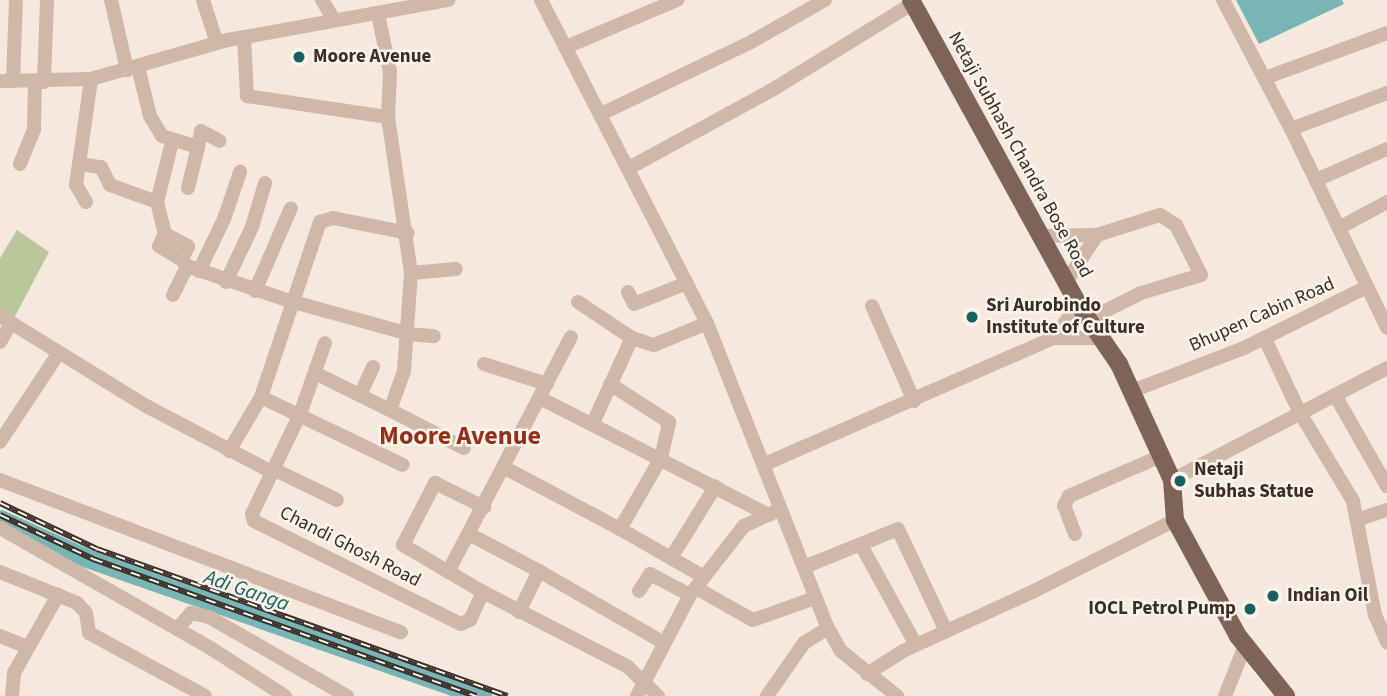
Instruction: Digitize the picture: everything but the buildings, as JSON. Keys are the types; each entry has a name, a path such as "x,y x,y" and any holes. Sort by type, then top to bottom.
{"main road":[{"name":"Netaji Subhash Chandra Bose Road","path":"911,2 1083,312 1103,338 1132,391 1172,480 1175,520 1244,648 1286,696"}],"street":[{"path":"16,0 6,81 91,79 244,37 448,0"},
{"path":"20,164 34,129 47,0"},
{"path":"111,0 132,69 156,128 172,142 198,147"},
{"path":"203,0 217,43"},
{"path":"322,0 334,20"},
{"path":"541,0 707,323 765,464 775,512 804,568 828,628 841,651 895,695"},
{"path":"566,47 677,0"},
{"path":"601,114 751,42 825,0"},
{"path":"1223,0 1292,129 1387,328"},
{"path":"629,168 772,90 911,2"},
{"path":"378,14 390,72 388,117 408,233 411,273 409,334 404,371 390,410"},
{"path":"1265,78 1387,33"},
{"path":"244,37 246,92 252,99 388,117"},
{"path":"86,202 77,191 91,79"},
{"path":"1292,129 1387,93"},
{"path":"188,188 201,131 220,141"},
{"path":"172,142 157,202 165,234 188,246 189,265"},
{"path":"1315,180 1387,149"},
{"path":"79,164 101,167 110,185 157,202"},
{"path":"173,295 240,172"},
{"path":"226,282 252,227 265,183"},
{"path":"1339,228 1387,202"},
{"path":"255,291 291,208"},
{"path":"229,451 261,397 290,301 325,218 408,233"},
{"path":"765,464 1054,338 1083,312 1201,275 1170,218 1149,218 1097,235 1041,236"},
{"path":"1066,282 1097,235"},
{"path":"189,265 226,282 255,291 409,334 434,336"},
{"path":"411,273 456,269"},
{"path":"628,292 634,304 687,283"},
{"name":"Bhupen Cabin Road","path":"1132,391 1265,339 1367,288"},
{"path":"578,302 632,338 654,345 707,323"},
{"path":"872,306 914,401"},
{"path":"0,341 6,320 58,354 229,451 337,500"},
{"path":"448,572 505,468 571,337"},
{"path":"593,423 632,338"},
{"path":"1054,338 1103,338"},
{"path":"1265,339 1300,413 1359,519 1360,547 1376,615 1387,642"},
{"path":"273,470 300,414 325,343"},
{"path":"0,442 58,354"},
{"path":"484,364 547,384"},
{"path":"360,395 373,367"},
{"path":"1172,480 1387,368"},
{"path":"315,373 464,448"},
{"path":"610,384 669,422 661,458 620,529"},
{"path":"1335,395 1387,486"},
{"path":"261,397 403,466"},
{"path":"540,398 715,487 775,512"},
{"path":"1075,534 1064,506 1069,496 1161,456"},
{"path":"505,468 671,558 697,587"},
{"name":"Chandi Ghosh Road","path":"273,470 252,514 254,521 461,624 470,620 483,592"},
{"path":"0,480 401,632"},
{"path":"484,507 434,483 403,546 645,680 658,696"},
{"path":"671,558 715,487"},
{"path":"1359,519 1387,510"},
{"path":"637,696 697,587 744,526 775,512"},
{"path":"867,674 916,645 1175,520"},
{"path":"0,528 178,628 285,696"},
{"path":"804,568 895,530 901,532 946,631"},
{"path":"469,534 664,643"},
{"path":"861,545 916,645"},
{"path":"519,612 539,571"},
{"path":"0,572 78,603 86,613 85,628 89,633 205,696"},
{"path":"639,591 650,574 697,587 753,620 816,598"},
{"path":"12,696 14,673 58,595"},
{"path":"178,628 191,613 209,617 346,696"},
{"path":"767,696 804,643 828,628"},
{"path":"0,636 27,646"},
{"path":"1225,696 1244,648"}],"green space":[{"path":"17,230 49,252 13,320 0,311 0,258"}],"water":[{"path":"1236,0 1342,0 1344,4 1259,44"}],"waterway":[{"name":"Adi Ganga","path":"0,519 84,557 482,696"}],"railway":[{"path":"0,503 97,549 508,696"},
{"path":"0,515 93,559 476,696"}],"place":[{"name":"Moore Avenue","path":"299,57"},
{"name":"Sri Aurobindo Institute of Culture","path":"972,317"},
{"name":"Netaji Subhas Statue","path":"1180,481"},
{"name":"Indian Oil","path":"1273,596"},
{"name":"IOCL Petrol Pump","path":"1250,609"}],"district":[{"name":"Moore Avenue","path":"460,436"}]}
